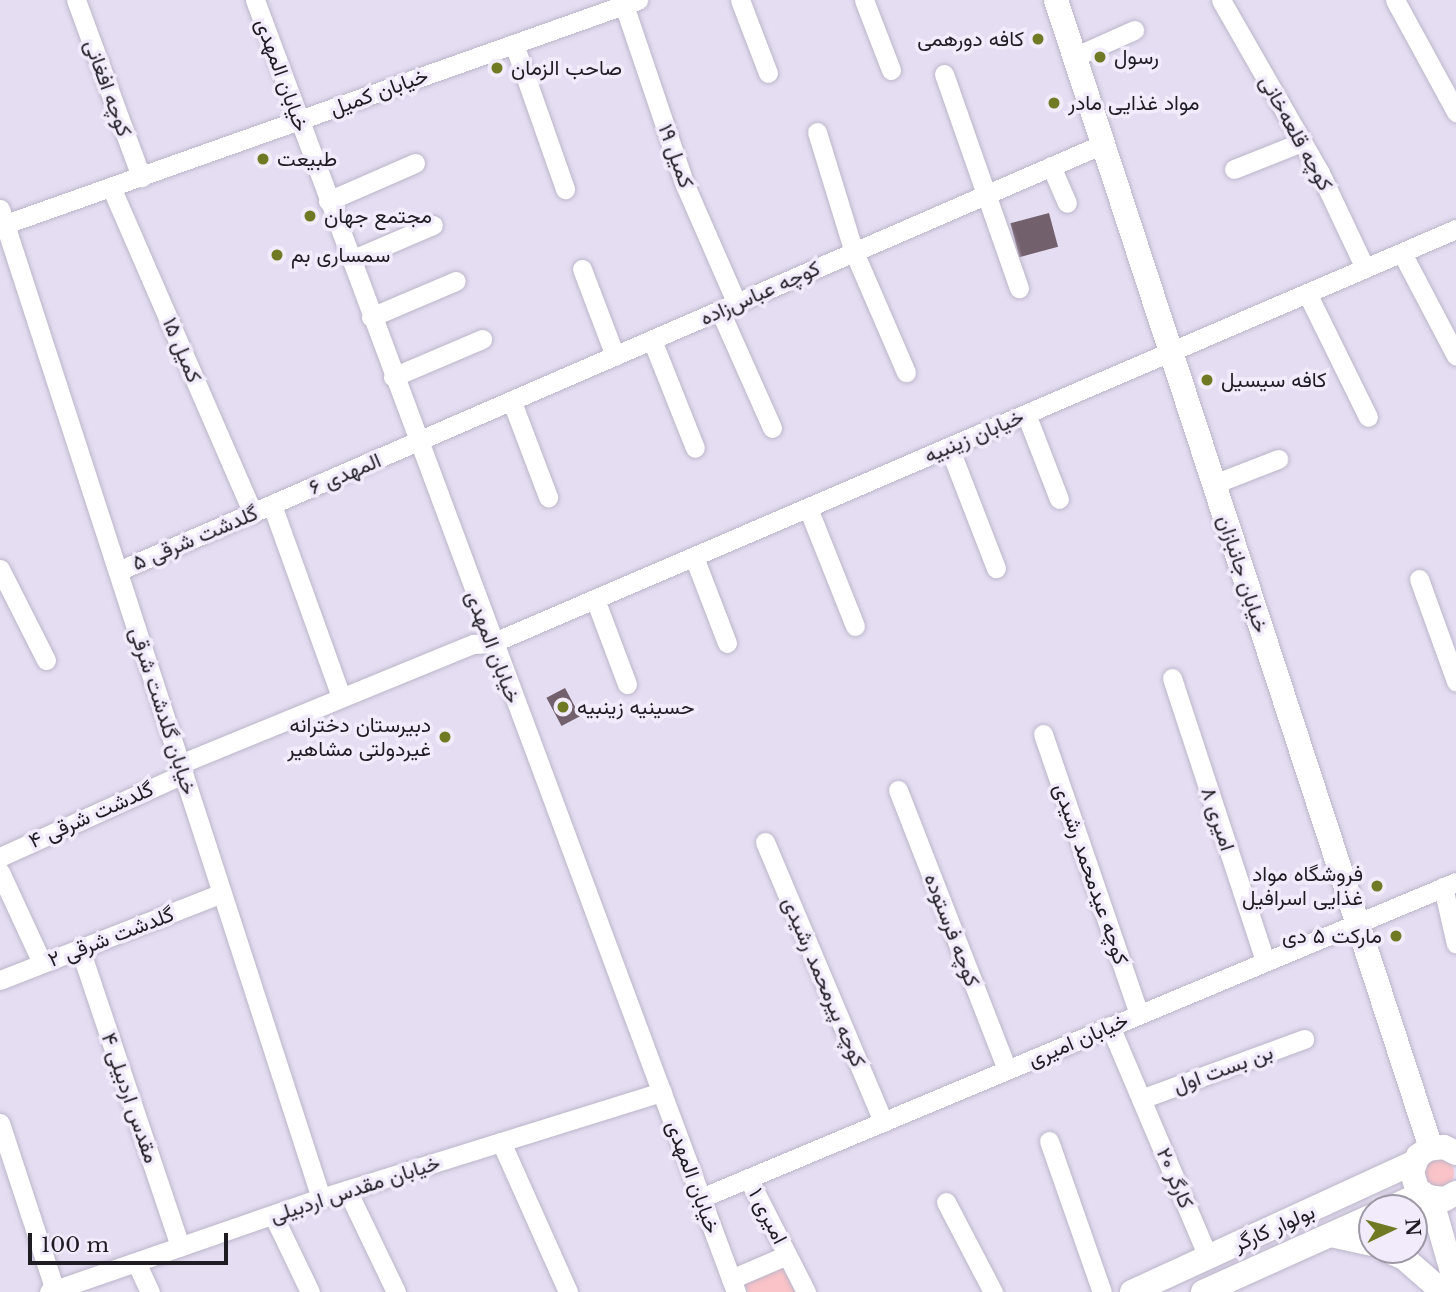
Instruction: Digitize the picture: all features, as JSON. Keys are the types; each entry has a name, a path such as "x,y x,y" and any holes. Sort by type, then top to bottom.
{"main road":[{"name":"خیابان جانبازان","path":"1056,0 1357,922 1442,1152 1413,1179 1425,1194"},
{"name":"بولوار کارگر","path":"1132,1292 1442,1152"},
{"path":"1428,1196 1456,1193"},
{"name":"خیابان جانبازان","path":"1428,1198 1453,1250 1456,1286"},
{"name":"بولوار کارگر","path":"1203,1292 1358,1222"},
{"path":"1331,1234 1358,1241"},
{"path":"1411,1264 1443,1292"}],"street":[{"name":"کوچه افغانی","path":"76,0 141,177"},
{"path":"740,0 768,73"},
{"path":"864,0 891,70"},
{"name":"کوچه قلعه‌خانی","path":"1221,0 1302,142 1365,268"},
{"path":"1396,0 1456,112"},
{"name":"خیابان المهدی","path":"259,1 328,201 733,1286"},
{"name":"خیابان کمیل","path":"2,220 141,177 632,2"},
{"name":"کمیل ۱۹","path":"632,2 685,185 772,428"},
{"path":"1074,57 1134,30"},
{"path":"514,44 565,189"},
{"path":"944,74 984,195 1020,288"},
{"path":"817,132 854,252 906,372"},
{"path":"1234,169 1302,142"},
{"name":"کوچه عباس‌زاده","path":"418,443 1103,144"},
{"path":"328,201 415,163"},
{"path":"1051,166 1067,203"},
{"name":"کمیل ۱۵","path":"111,187 253,513"},
{"name":"خیابان گلدشت شرقی","path":"2,220 321,1198"},
{"path":"351,260 433,225"},
{"name":"خیابان زینبیه","path":"341,697 473,644 492,643 1456,229"},
{"path":"1402,253 1456,356"},
{"path":"582,268 615,356"},
{"path":"371,317 456,281"},
{"path":"1307,293 1368,417"},
{"path":"393,377 482,339"},
{"path":"652,340 695,448"},
{"path":"512,402 548,497"},
{"path":"1026,414 1059,499"},
{"name":"المهدی ۶","path":"272,505 418,443"},
{"path":"949,447 996,568"},
{"path":"1214,484 1278,459"},
{"path":"272,505 341,697"},
{"name":"گلدشت شرقی ۵","path":"118,571 272,505"},
{"path":"807,508 855,626"},
{"path":"694,556 727,643"},
{"path":"0,569 46,660"},
{"path":"1419,579 1456,681"},
{"path":"594,599 627,684"},
{"name":"امیری ۸","path":"1172,678 1265,961"},
{"name":"گلدشت شرقی ۴","path":"0,857 181,769 341,697"},
{"name":"کوچه عیدمحمد رشیدی","path":"1043,734 1139,1014"},
{"name":"کوچه فرستوده","path":"898,790 1007,1070"},
{"name":"کوچه پیرمحمد رشیدی","path":"765,842 883,1122"},
{"path":"0,872 42,963"},
{"path":"1450,885 1456,944"},
{"name":"خیابان امیری","path":"701,1198 1450,885"},
{"name":"گلدشت شرقی ۲","path":"0,979 222,893"},
{"name":"مقدس اردبیلی ۴","path":"80,948 180,1247"},
{"name":"کارگر ۲۰","path":"1110,1026 1208,1258"},
{"name":"بن بست اول","path":"1141,1099 1304,1039"},
{"name":"خیابان مقدس اردبیلی","path":"52,1291 321,1198 662,1092"},
{"path":"0,1123 52,1291"},
{"path":"1049,1141 1102,1292"},
{"path":"502,1142 568,1292"},
{"name":"امیری ۱","path":"748,1178 806,1292"},
{"path":"346,1190 396,1292"},
{"path":"946,1202 993,1292"},
{"path":"273,1215 310,1292"},
{"path":"733,1286 787,1255"},
{"path":"136,1262 150,1292"}],"shaded area":[{"path":"1439,1158 1445,1159 1453,1167 1453,1179 1445,1187 1439,1188 1433,1187 1425,1179 1424,1173 1425,1167 1433,1159"},
{"path":"781,1265 795,1292 748,1292 744,1281"}],"building":[{"path":"1049,213 1058,247 1019,257 1010,223"},
{"name":"حسینیه زینبیه","path":"565,688 580,716 561,726 546,698"}],"place":[{"name":"کافه دورهمی","path":"1038,39"},
{"name":"رسول","path":"1100,57"},
{"name":"صاحب الزمان","path":"497,68"},
{"name":"مواد غذایی مادر","path":"1054,103"},
{"name":"طبیعت","path":"263,159"},
{"name":"مجتمع جهان","path":"310,216"},
{"name":"سمساری بم","path":"277,255"},
{"name":"کافه سیسیل","path":"1207,380"},
{"name":"حسینیه زینبیه","path":"563,707"},
{"name":"دبیرستان دخترانه غیردولتی مشاهیر","path":"445,737"},
{"name":"فروشگاه مواد غذایی اسرافیل","path":"1377,886"},
{"name":"مارکت ۵ دی","path":"1396,936"}]}
